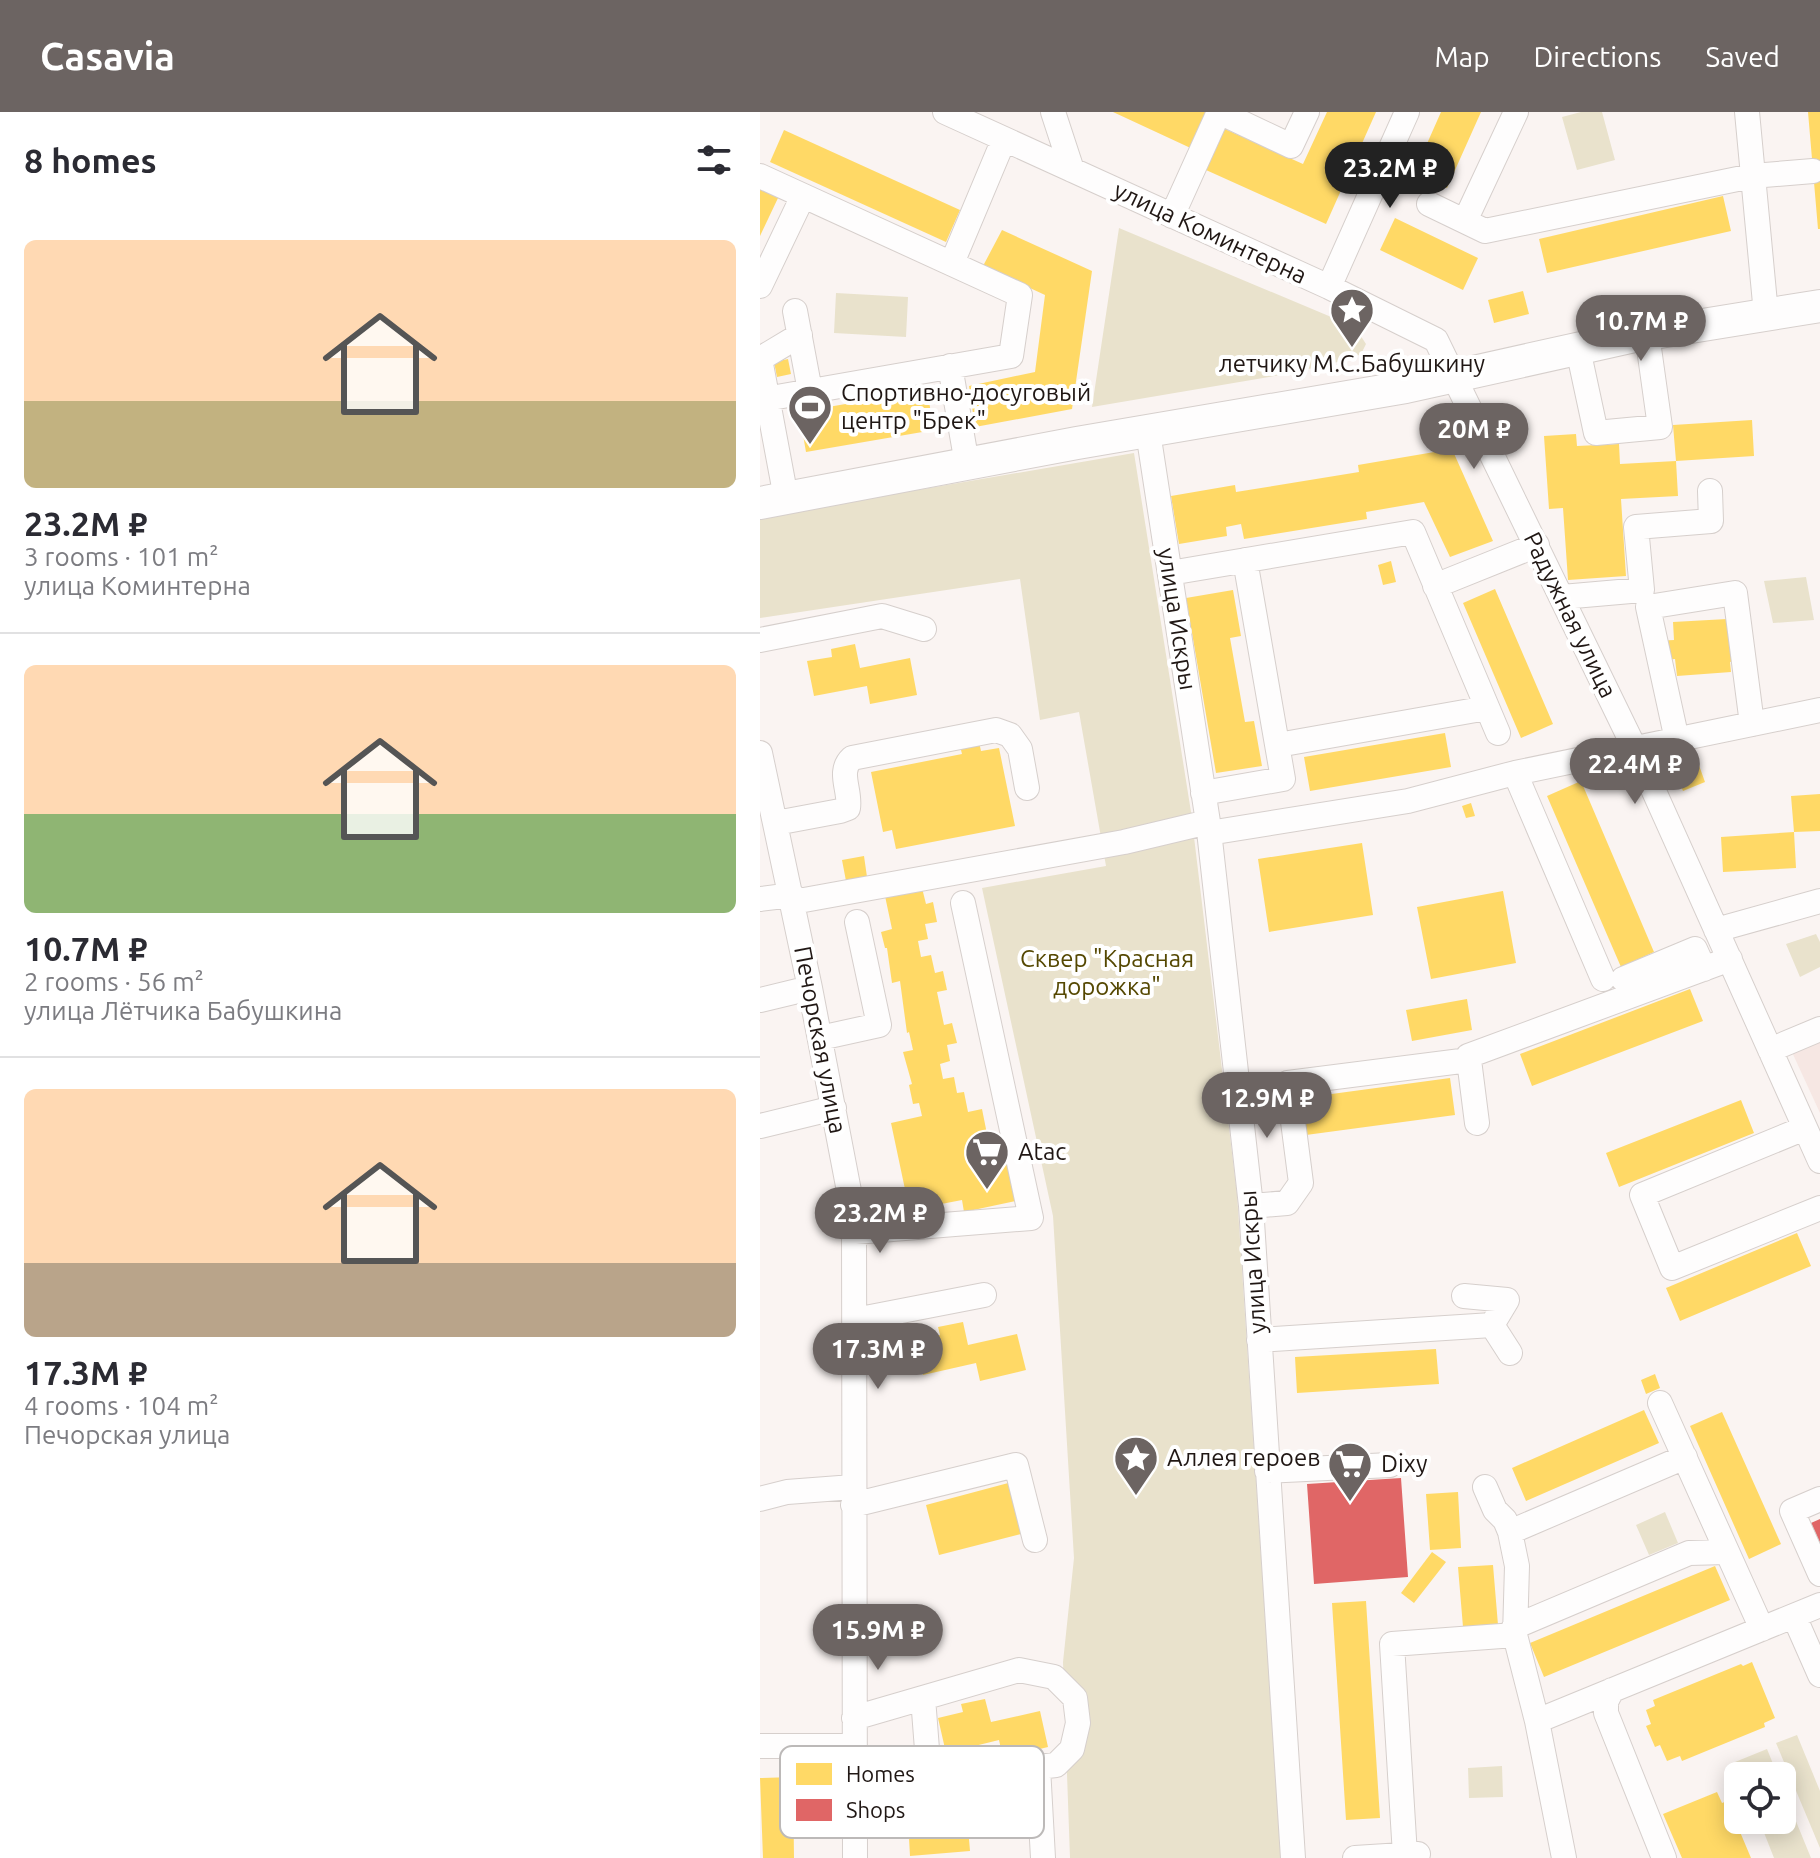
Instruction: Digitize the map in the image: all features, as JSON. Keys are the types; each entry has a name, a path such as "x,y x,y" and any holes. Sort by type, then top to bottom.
{"main road":[{"path":"773,501 1352,397 1647,334 1820,306"}],"street":[{"name":"улица Коминтерна","path":"945,112 1329,287 1436,340 1455,376"},
{"path":"1053,112 1072,170"},
{"path":"1172,216 1219,112 1291,146 1307,112"},
{"path":"1329,287 1407,112"},
{"path":"1465,221 1516,112"},
{"path":"1747,112 1766,314"},
{"path":"952,263 1004,139"},
{"path":"1429,204 1485,231 1752,176 1813,171"},
{"path":"760,176 1020,295 1011,356 764,399"},
{"path":"760,286 803,196"},
{"path":"773,501 760,359 797,323 810,391"},
{"path":"1578,349 1596,433 1660,427 1647,334"},
{"path":"950,366 967,464"},
{"name":"Радужная улица","path":"1455,376 1635,749 1820,1161"},
{"name":"улица Искры","path":"1148,432 1208,828 1251,1206 1293,1858"},
{"path":"1562,597 1642,590 1636,527 1711,521 1710,491"},
{"path":"1170,573 1413,532 1498,733"},
{"path":"1435,586 1537,545"},
{"path":"1203,793 1283,779 1245,560"},
{"path":"1677,740 1648,607 1735,593 1752,724"},
{"path":"760,640 882,616 924,629"},
{"path":"1278,745 1487,708"},
{"path":"760,899 792,899 1208,828 1408,801 1515,773 1820,710"},
{"path":"776,823 848,808 844,771 852,758 996,730 1010,735 1020,749 1027,788"},
{"name":"Печорская улица","path":"760,753 776,823 771,855 792,899 834,1108 855,1232 853,1746"},
{"path":"1515,773 1613,979 1695,949 1704,969"},
{"path":"1716,930 1820,901"},
{"path":"855,1232 1031,1218 963,903"},
{"path":"820,1038 879,1025 857,922"},
{"path":"1477,1123 1468,1056 1730,959"},
{"path":"760,1000 810,988"},
{"path":"1770,1050 1820,1029"},
{"path":"1251,1206 1287,1203 1301,1183 1288,1083 1469,1060"},
{"path":"760,1126 834,1108"},
{"path":"1805,1128 1642,1195 1672,1268 1820,1208"},
{"path":"855,1320 984,1295"},
{"path":"1464,1296 1507,1300 1492,1325"},
{"path":"1259,1340 1492,1325"},
{"path":"1492,1325 1510,1353"},
{"path":"1660,1403 1762,1629"},
{"path":"1510,1532 1685,1457"},
{"path":"760,1499 787,1492 853,1496 1016,1465 1035,1540"},
{"path":"1267,1471 1390,1465"},
{"path":"1485,1487 1495,1510 1505,1520 1510,1532 1517,1566 1515,1631 1537,1721 1564,1858"},
{"path":"1537,1721 1819,1606 1807,1580 1820,1574 1792,1511 1820,1499"},
{"path":"1355,1858 1412,1856 1392,1644 1515,1631 1689,1553 1727,1552"},
{"path":"1794,1616 1820,1675"},
{"path":"854,1718 1019,1670 1054,1677 1075,1698 1078,1723 1072,1749 1056,1765 1044,1766"},
{"path":"1612,1690 1606,1702 1606,1713 1664,1858"},
{"path":"923,1698 927,1746"},
{"path":"760,1746 853,1746"},
{"name":"Печорская улица","path":"855,1838 855,1858"},
{"path":"1042,1838 1043,1858"}],"shaded area":[{"path":"1820,1039 1820,1113 1791,1050"}],"green space":[{"path":"1581,112 1602,112 1615,160 1577,170 1562,117"},
{"path":"1119,228 1355,327 1366,344 1361,354 1350,359 1292,373 1092,407"},
{"path":"836,293 908,297 906,337 834,333"},
{"name":"Сквер \"Красная дорожка\"","path":"1134,453 1191,812 1237,1194 1281,1858 1070,1858 1063,1662 1074,1558 1053,1216 982,888 1106,866 1079,712 1040,720 1020,579 760,618 760,517"},
{"path":"1806,577 1814,620 1773,623 1764,581"},
{"path":"1816,934 1820,942 1820,967 1800,977 1786,944"},
{"path":"1665,1512 1678,1543 1649,1555 1636,1525"},
{"path":"1797,1735 1820,1791 1820,1848 1796,1791 1796,1762 1784,1762 1776,1743"},
{"path":"1767,1749 1772,1762 1735,1762"},
{"path":"1502,1766 1503,1797 1469,1798 1468,1768"},
{"path":"1796,1821 1811,1858 1774,1858 1765,1834 1796,1834"}],"building: Homes":[{"path":"1113,112 1214,112 1197,151"},
{"path":"1327,112 1376,112 1326,224 1206,170 1225,129 1303,164"},
{"path":"1441,112 1481,112 1447,188 1414,173"},
{"path":"1808,112 1820,112 1820,229 1818,229"},
{"path":"784,130 960,210 946,242 770,162"},
{"path":"760,189 778,198 760,236"},
{"path":"1723,196 1731,231 1547,273 1539,239"},
{"path":"1395,218 1478,258 1463,290 1380,250"},
{"path":"1002,230 1092,271 1072,409 975,427 969,386 1035,372 1045,295 983,266"},
{"path":"1523,291 1529,314 1494,323 1488,300"},
{"path":"788,359 791,374 777,377 774,362"},
{"path":"927,390 934,430 806,452 799,412"},
{"path":"1752,420 1754,456 1676,461 1673,425"},
{"path":"1576,434 1577,446 1619,444 1620,464 1676,461 1678,496 1621,499 1626,576 1568,580 1563,508 1549,509 1544,436"},
{"path":"1452,449 1493,541 1450,557 1424,502 1366,512 1367,519 1244,539 1241,524 1226,527 1227,536 1179,544 1171,496 1235,485 1236,492 1359,472 1358,465"},
{"path":"1391,561 1396,582 1383,585 1378,565"},
{"path":"1495,589 1553,724 1521,738 1463,603"},
{"path":"1233,590 1241,636 1230,638 1245,722 1254,721 1262,766 1216,773 1186,598"},
{"path":"1727,619 1734,661 1730,662 1731,672 1677,676 1675,659 1656,661 1654,641 1674,640 1673,622"},
{"path":"855,644 860,668 910,658 917,695 870,704 867,686 814,696 807,661 832,657 831,649"},
{"path":"1445,733 1451,767 1310,791 1304,757"},
{"path":"979,742 981,751 999,748 1015,826 896,849 892,830 883,832 871,772 962,754 960,746"},
{"path":"1696,757 1705,782 1683,791 1673,766"},
{"path":"1581,781 1654,952 1621,967 1547,796"},
{"path":"1820,794 1820,831 1794,832 1791,796"},
{"path":"1471,803 1475,816 1466,818 1462,806"},
{"path":"1794,832 1796,868 1723,872 1721,837"},
{"path":"1362,843 1373,915 1269,932 1258,859"},
{"path":"864,856 867,877 846,881 842,860"},
{"path":"922,888 926,904 933,902 937,922 925,924 928,939 918,941 921,957 931,955 935,973 943,971 947,990 937,992 944,1025 952,1023 957,1043 947,1045 950,1061 940,1064 943,1079 954,1077 957,1093 964,1092 968,1112 982,1109 989,1144 1008,1140 1020,1200 964,1212 962,1200 931,1206 927,1189 906,1194 891,1123 922,1116 919,1103 913,1104 909,1085 912,1084 903,1052 913,1050 907,1033 900,981 892,983 887,948 881,932 892,929 885,896"},
{"path":"1503,891 1516,963 1431,979 1417,907"},
{"path":"1690,989 1703,1021 1532,1086 1520,1054"},
{"path":"1467,999 1472,1030 1412,1041 1406,1010"},
{"path":"1450,1078 1455,1115 1306,1135 1302,1098"},
{"path":"1741,1100 1754,1133 1619,1187 1606,1153"},
{"path":"1797,1233 1811,1266 1680,1321 1666,1288"},
{"path":"963,1322 968,1345 1017,1334 1026,1370 980,1381 976,1363 923,1375 915,1341 940,1335 938,1327"},
{"path":"1436,1349 1439,1384 1297,1393 1295,1357"},
{"path":"1655,1374 1660,1388 1646,1394 1641,1380"},
{"path":"1644,1410 1659,1443 1526,1501 1512,1468"},
{"path":"1722,1412 1781,1544 1749,1559 1690,1426"},
{"path":"1012,1482 1025,1533 939,1555 926,1505"},
{"path":"1458,1492 1461,1548 1430,1550 1426,1494"},
{"path":"1432,1552 1446,1562 1414,1603 1401,1593"},
{"path":"1493,1565 1498,1625 1463,1627 1458,1567"},
{"path":"1715,1566 1730,1600 1544,1677 1530,1643"},
{"path":"1366,1601 1380,1818 1346,1820 1332,1603"},
{"path":"1752,1662 1775,1718 1764,1723 1765,1727 1682,1761 1680,1756 1667,1761 1660,1745 1655,1747 1646,1726 1651,1724 1646,1710 1655,1706 1653,1700"},
{"path":"985,1699 991,1722 1040,1711 1048,1747 1000,1746 999,1740 975,1746 944,1746 938,1718 963,1712 961,1704"},
{"path":"780,1777 780,1838 794,1838 794,1858 763,1858 760,1778"},
{"path":"1717,1792 1724,1802 1724,1834 1741,1834 1751,1858 1682,1858 1663,1814"},
{"path":"909,1838 969,1838 970,1851 910,1856"}],"building: Shops":[{"path":"1401,1478 1408,1577 1314,1584 1307,1484"},
{"path":"1820,1519 1820,1543 1811,1523"}],"place":[{"name":"летчику М.С.Бабушкину","path":"1352,349"},
{"name":"Спортивно-досуговый центр \"Брек\"","path":"810,446"},
{"name":"Atac","path":"987,1191"},
{"name":"Аллея героев","path":"1136,1497"},
{"name":"Dixy","path":"1350,1503"}]}
